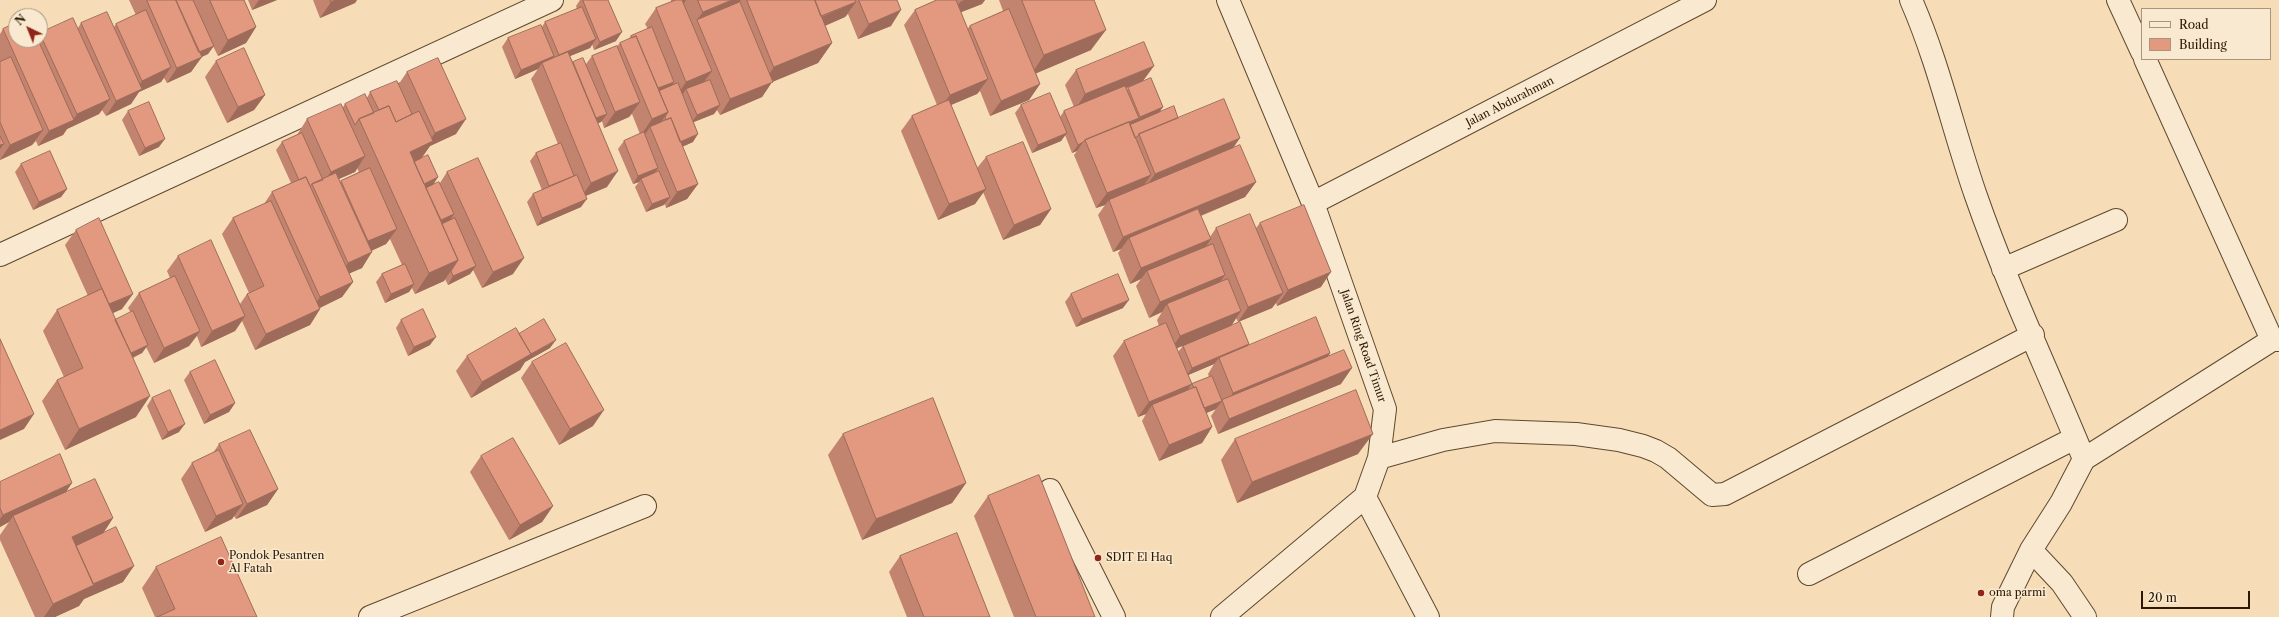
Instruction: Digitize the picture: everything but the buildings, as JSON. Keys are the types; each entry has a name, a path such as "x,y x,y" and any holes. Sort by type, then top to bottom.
{"street":[{"path":"0,255 552,0"},
{"name":"Jalan Ring Road Timur","path":"1222,617 1364,497 1379,458 1385,409 1313,203 1228,0"},
{"name":"Jalan Abdurahman","path":"1313,203 1681,6 1706,0"},
{"path":"1911,0 1929,39 1976,195 2003,268 2033,335 2084,460"},
{"path":"2118,0 2141,50"},
{"path":"2002,617 2004,607 2031,550 2061,503 2084,460 2276,340 2145,60"},
{"path":"2003,268 2116,220"},
{"path":"1379,458 1443,440 1495,431 1576,434 1643,446 1668,458 1712,495 1725,494 2033,335"},
{"path":"1809,574 2075,438"},
{"path":"1050,490 1114,617"},
{"path":"1364,497 1428,617"},
{"path":"370,617 646,506"},
{"path":"2031,550 2062,584 2085,617"}],"place":[{"name":"SDIT El Haq","path":"1098,558"},
{"name":"Pondok Pesantren Al Fatah","path":"221,562"},
{"name":"oma parmi","path":"1981,593"}]}
